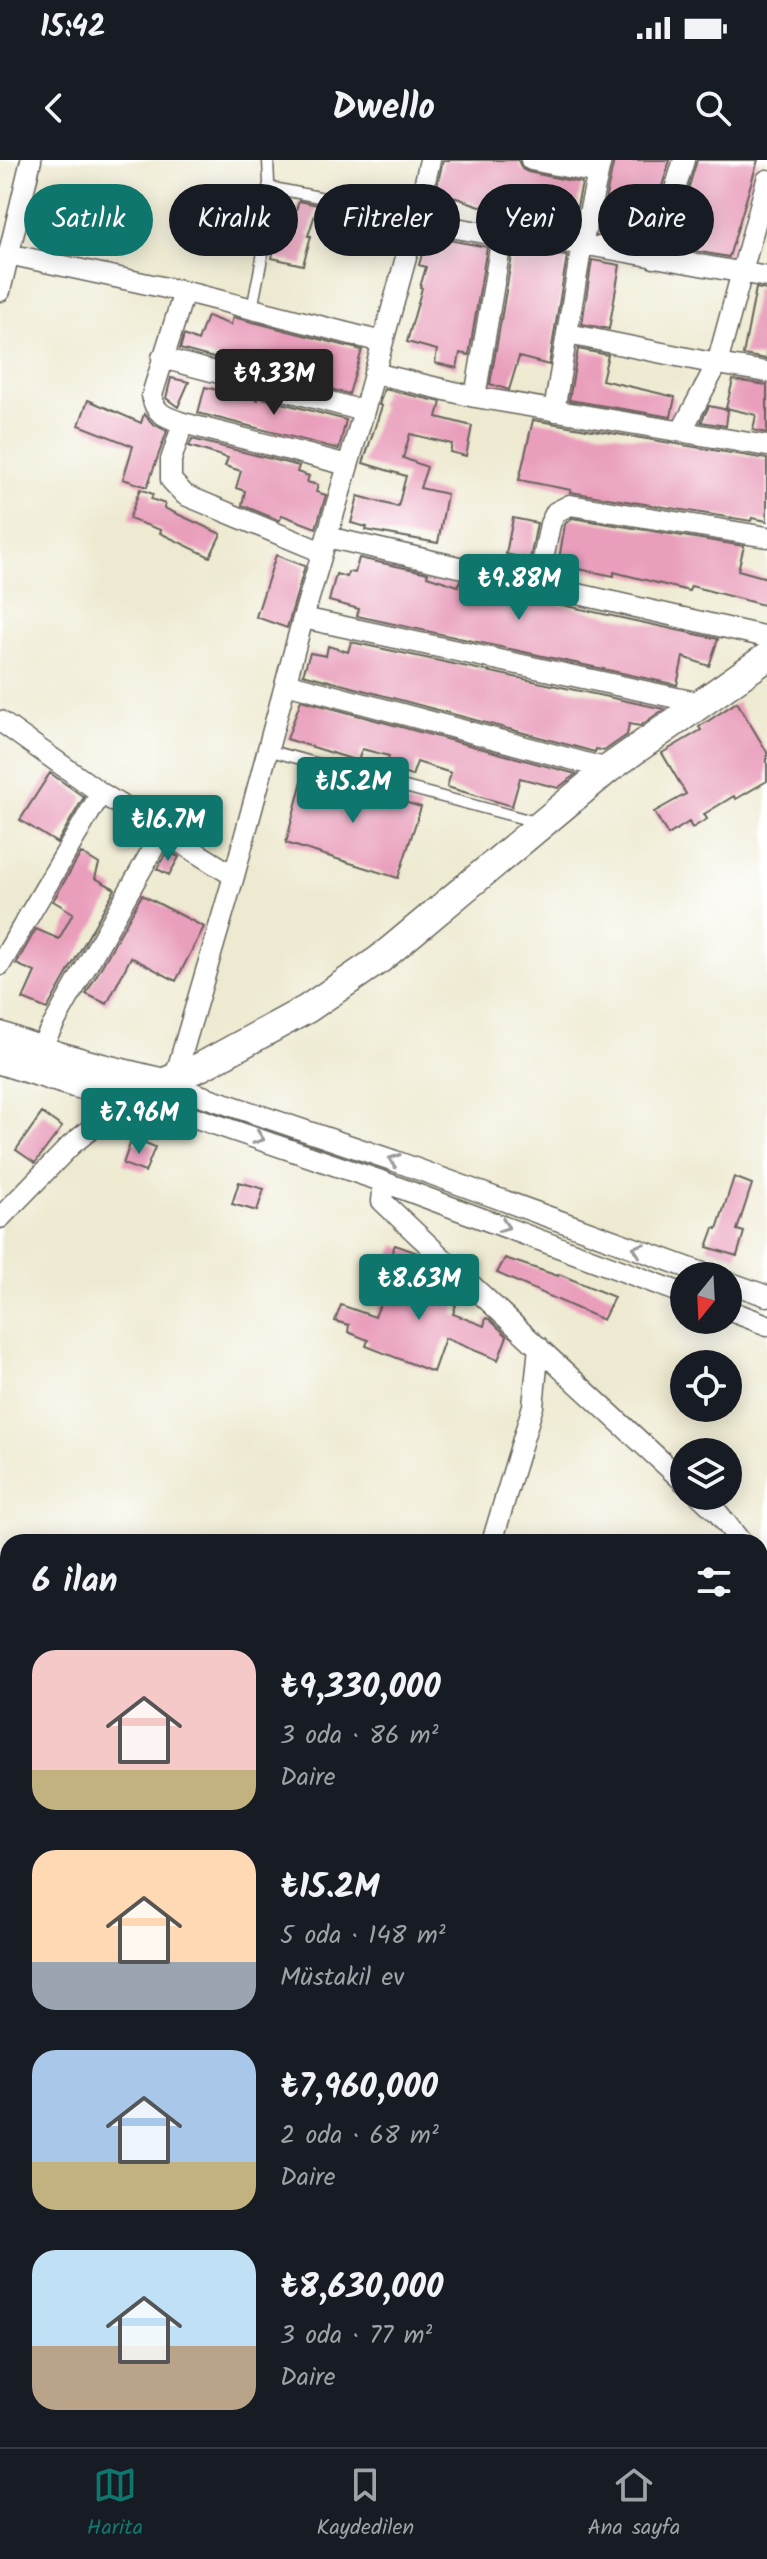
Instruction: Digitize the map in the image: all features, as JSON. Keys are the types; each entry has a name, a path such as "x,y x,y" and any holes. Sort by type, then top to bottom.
{"street":[{"path":"0,291 31,160"},
{"path":"424,184 430,160"},
{"path":"531,160 599,166 582,244 767,277"},
{"path":"654,258 684,160"},
{"path":"682,430 717,364 767,180"},
{"path":"8,254 184,292 382,342"},
{"path":"169,1080 234,876 303,618 406,256"},
{"path":"475,397 499,256"},
{"path":"554,411 580,256"},
{"path":"184,292 152,395 160,413 183,423 348,465"},
{"path":"568,334 767,372"},
{"path":"162,358 364,411"},
{"path":"374,373 475,397 767,446"},
{"path":"183,423 170,472 173,485 194,500 324,544 538,585 767,637"},
{"path":"538,585 550,524 556,512 570,505 767,537"},
{"path":"303,618 700,703"},
{"path":"0,1218 71,1145 132,1096 202,1066 307,1009 380,959 608,769 767,657"},
{"path":"286,683 608,769"},
{"path":"0,721 101,793 234,876"},
{"path":"0,965 101,793"},
{"path":"39,1050 163,831"},
{"path":"0,1036 94,1067 169,1080 673,1262"},
{"path":"0,1060 60,1079 132,1096 384,1182 670,1289"},
{"path":"384,1182 382,1201 670,1469"},
{"path":"742,1287 767,1296"},
{"path":"742,1315 767,1325"},
{"path":"494,1534 533,1406 539,1347"},
{"path":"715,1510 735,1534"}],"lane":[{"path":"268,160 268,184"},
{"path":"252,309 263,256"},
{"path":"267,750 542,824"}],"building":[{"path":"443,160 518,160 522,169 528,172 582,183 476,184 476,205 460,199 460,184 438,184"},
{"path":"614,160 670,160 663,184 609,184"},
{"path":"697,160 758,160 729,257 714,254 714,184 690,184"},
{"path":"299,201 314,204 314,217 308,236 311,236 303,265 272,258 298,256"},
{"path":"460,242 476,245 476,256 486,256 469,355 460,353 457,368 435,363 437,350 407,342 426,267 419,265 421,256 460,256"},
{"path":"512,256 567,256 549,365 519,357 509,390 490,384"},
{"path":"592,260 620,265 609,329 582,324"},
{"path":"756,288 767,290 767,359 743,355"},
{"path":"207,316 231,325 233,317 362,350 349,394 180,349 184,335 198,341"},
{"path":"578,349 608,355 602,380 675,397 671,417 569,400"},
{"path":"171,378 189,382 178,407 166,398"},
{"path":"733,380 767,385 767,433 753,430 756,415 726,408"},
{"path":"205,387 258,400 259,397 346,420 339,449 198,413"},
{"path":"384,389 441,402 437,417 472,426 466,456 450,452 452,444 410,434 403,458 427,467 420,488 447,494 438,543 366,530 367,527 351,523 358,496 398,507 406,476 363,463 382,406 379,405"},
{"path":"88,400 141,423 144,414 153,424 167,431 147,487 123,479 133,446 79,425"},
{"path":"709,406 728,410 726,426 701,422"},
{"path":"533,420 767,459 767,521 570,492 519,480"},
{"path":"192,439 299,466 297,472 309,476 307,482 318,485 316,492 326,495 316,528 282,515 278,520 242,505 245,491 236,488 241,471 225,466 228,458 189,446"},
{"path":"140,489 153,494 151,499 165,504 164,508 221,534 210,557 160,533 161,530 129,519"},
{"path":"513,518 537,523 530,559 506,554"},
{"path":"572,518 744,546 738,570 767,578 767,606 691,586 689,591 614,572 614,576 558,565 565,524"},
{"path":"276,555 305,566 287,628 256,617"},
{"path":"359,558 428,573 427,576 458,586 460,580 484,588 718,639 709,666 683,657 677,685 357,616 359,609 329,601 336,574 347,577 348,572 355,573"},
{"path":"351,642 664,709 640,726 629,724 627,735 604,751 596,749 595,752 303,674 310,653 326,656 328,646 348,652"},
{"path":"301,700 576,774 558,788 520,778 512,806 447,787 451,773 417,762 412,776 386,768 389,756 362,749 358,761 287,739"},
{"path":"737,702 767,752 767,781 704,814 707,819 692,828 689,822 668,835 654,812 686,794 662,753 701,730 699,727"},
{"path":"50,773 84,797 57,843 20,820"},
{"path":"304,773 421,807 398,878 286,843"},
{"path":"167,851 179,857 169,875 157,869"},
{"path":"81,853 99,864 95,878 115,889 47,1009 23,999 35,972 16,964 36,929 59,939 73,913 53,901"},
{"path":"142,895 204,927 176,981 131,957 107,1004 86,994"},
{"path":"42,1113 62,1127 35,1163 16,1150"},
{"path":"131,1141 140,1144 141,1141 155,1147 145,1172 123,1164"},
{"path":"734,1177 752,1184 737,1230 744,1232 737,1256 707,1247 714,1228 717,1229"},
{"path":"239,1182 264,1189 257,1211 232,1204"},
{"path":"395,1245 418,1253 426,1261 416,1284 432,1291 429,1297 456,1305 453,1314 484,1326 486,1318 489,1319 507,1336 498,1360 445,1338 433,1372 366,1346 368,1340 348,1332 349,1325 335,1321 341,1305 375,1317 386,1289 397,1293 408,1268 389,1260"},
{"path":"505,1258 559,1274 614,1297 603,1320 497,1273"}]}
